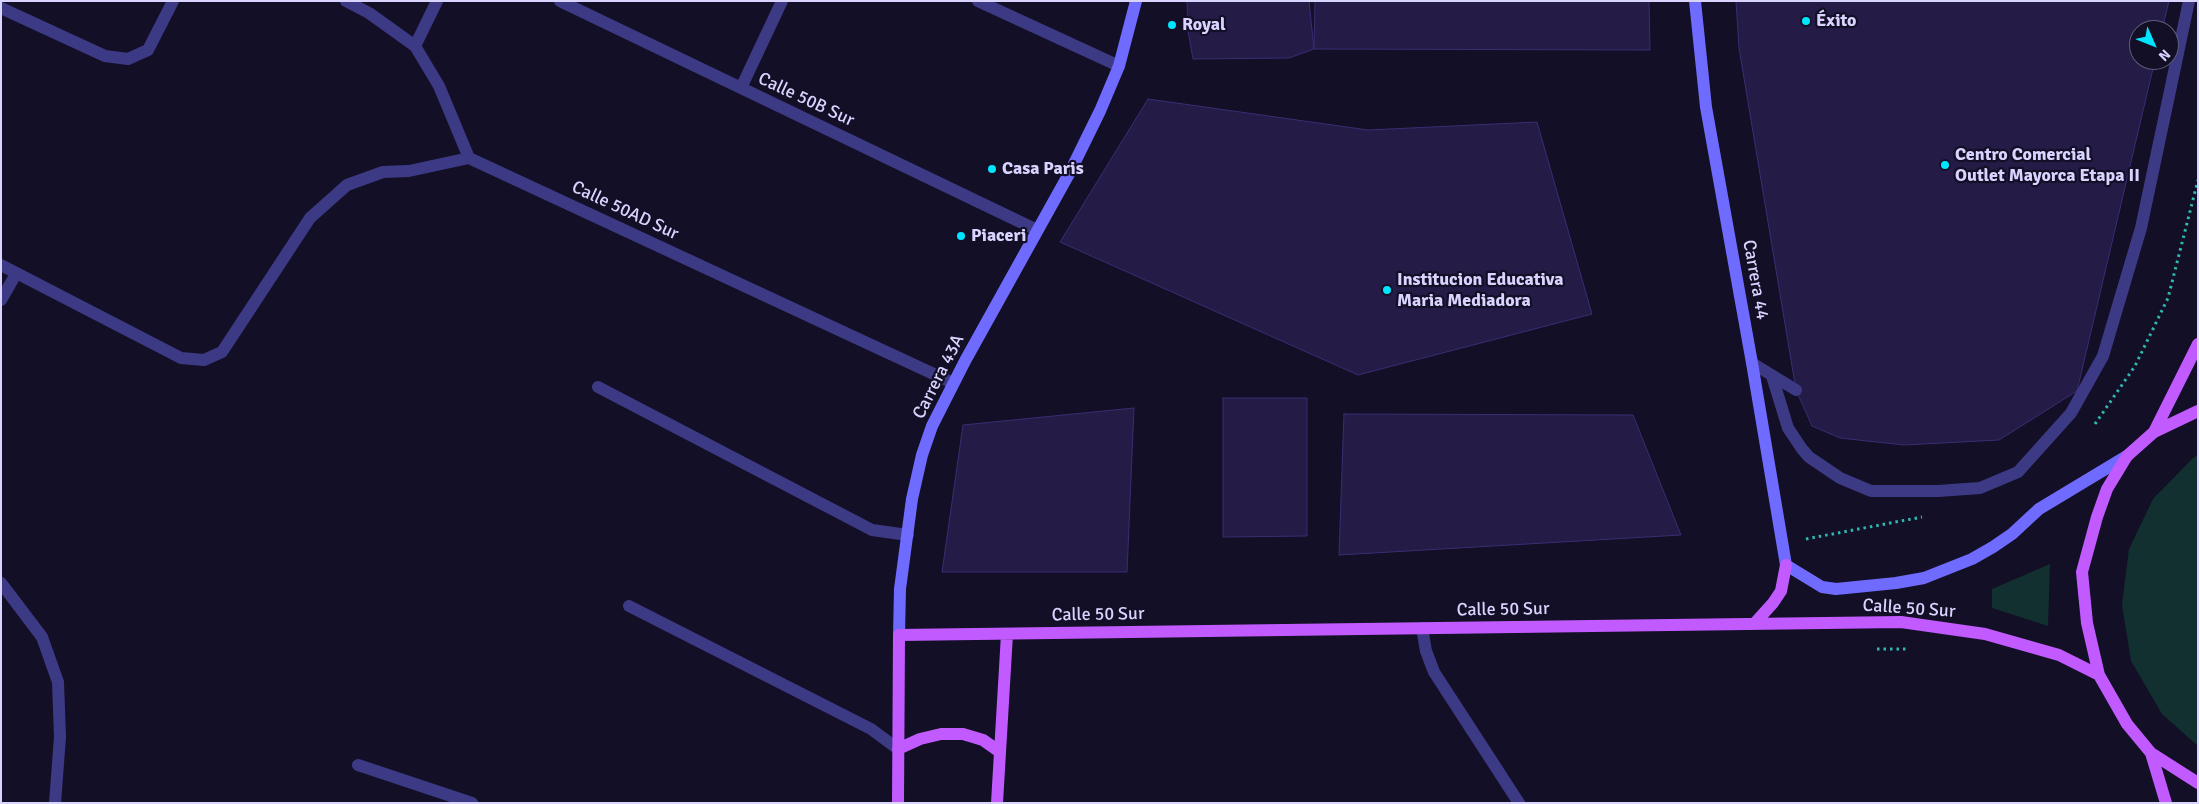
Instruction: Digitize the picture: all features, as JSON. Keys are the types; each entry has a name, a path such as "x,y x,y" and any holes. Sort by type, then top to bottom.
{"main road":[{"name":"Carrera 43A","path":"898,803 900,589 912,499 922,455 932,426 953,383 1070,172 1119,66 1136,1"},
{"name":"Carrera 44","path":"1695,1 1706,107 1786,565"},
{"path":"2154,432 2198,344"},
{"path":"2198,410 2154,432 2127,456 2107,490 2097,517 2082,572 2087,623 2099,675 2127,724 2151,753 2198,783"},
{"name":"Calle 50 Sur","path":"1786,565 1822,587 1836,589 1924,578 1972,559 1993,547 2012,534 2040,509 2127,456"},
{"path":"1754,624 1781,591 1786,565"},
{"name":"Calle 50 Sur","path":"899,635 1902,622 1984,634 2059,655 2099,675"},
{"path":"997,803 1007,634"},
{"path":"898,749 920,739 941,734 963,734 983,740 1000,752"},
{"path":"2151,753 2166,803"}],"street":[{"path":"1,8 105,56 128,59 148,50 173,1"},
{"path":"1,265 181,358 204,360 222,352 310,218 347,185 383,172 409,171 469,158 439,86 415,46 369,13 346,1"},
{"path":"415,46 437,1"},
{"name":"Calle 50B Sur","path":"560,1 1037,230"},
{"path":"741,88 782,1"},
{"path":"978,1 1119,66"},
{"path":"1772,376 1788,428 1802,449 1809,457 1840,478 1871,491 1938,491 1980,488 2018,472 2071,413 2103,356 2141,228 2189,1"},
{"name":"Calle 50AD Sur","path":"469,158 953,383"},
{"path":"1,300 16,274"},
{"path":"1752,363 1796,390"},
{"path":"598,386 872,530 908,535"},
{"path":"1,584 42,636 58,682 60,737 55,803"},
{"path":"630,606 871,729 898,749"},
{"path":"1422,628 1426,651 1434,672 1519,803"},
{"path":"358,765 472,803"}],"path":[{"path":"1875,649 1914,649"}],"green space":[{"path":"2198,455 2198,746 2162,714 2131,661 2122,605 2129,549 2153,499"},
{"path":"2050,564 2048,626 1992,608 1992,589"}],"building":[{"path":"1187,1 1309,1 1314,49 1289,58 1193,59 1188,31"},
{"path":"1315,1 1649,1 1650,50 1314,49"},
{"name":"Centro Comercial Outlet Mayorca Etapa II","path":"1736,1 2169,1 2164,20 2129,20 2129,70 2153,70 2077,391 1999,440 1904,445 1840,438 1812,426 1796,390 1739,48"},
{"path":"1148,99 1368,130 1537,122 1592,314 1358,375 1060,242"},
{"path":"1223,398 1307,398 1307,536 1223,537"},
{"path":"1134,408 1127,572 942,572 963,425"},
{"path":"1344,414 1633,415 1681,535 1339,555"}],"place":[{"name":"Éxito","path":"1806,21"},
{"name":"Royal","path":"1172,25"},
{"name":"Centro Comercial Outlet Mayorca Etapa II","path":"1945,165"},
{"name":"Casa Paris","path":"992,169"},
{"name":"Piaceri","path":"961,236"},
{"name":"Institucion Educativa Maria Mediadora","path":"1387,290"}]}
